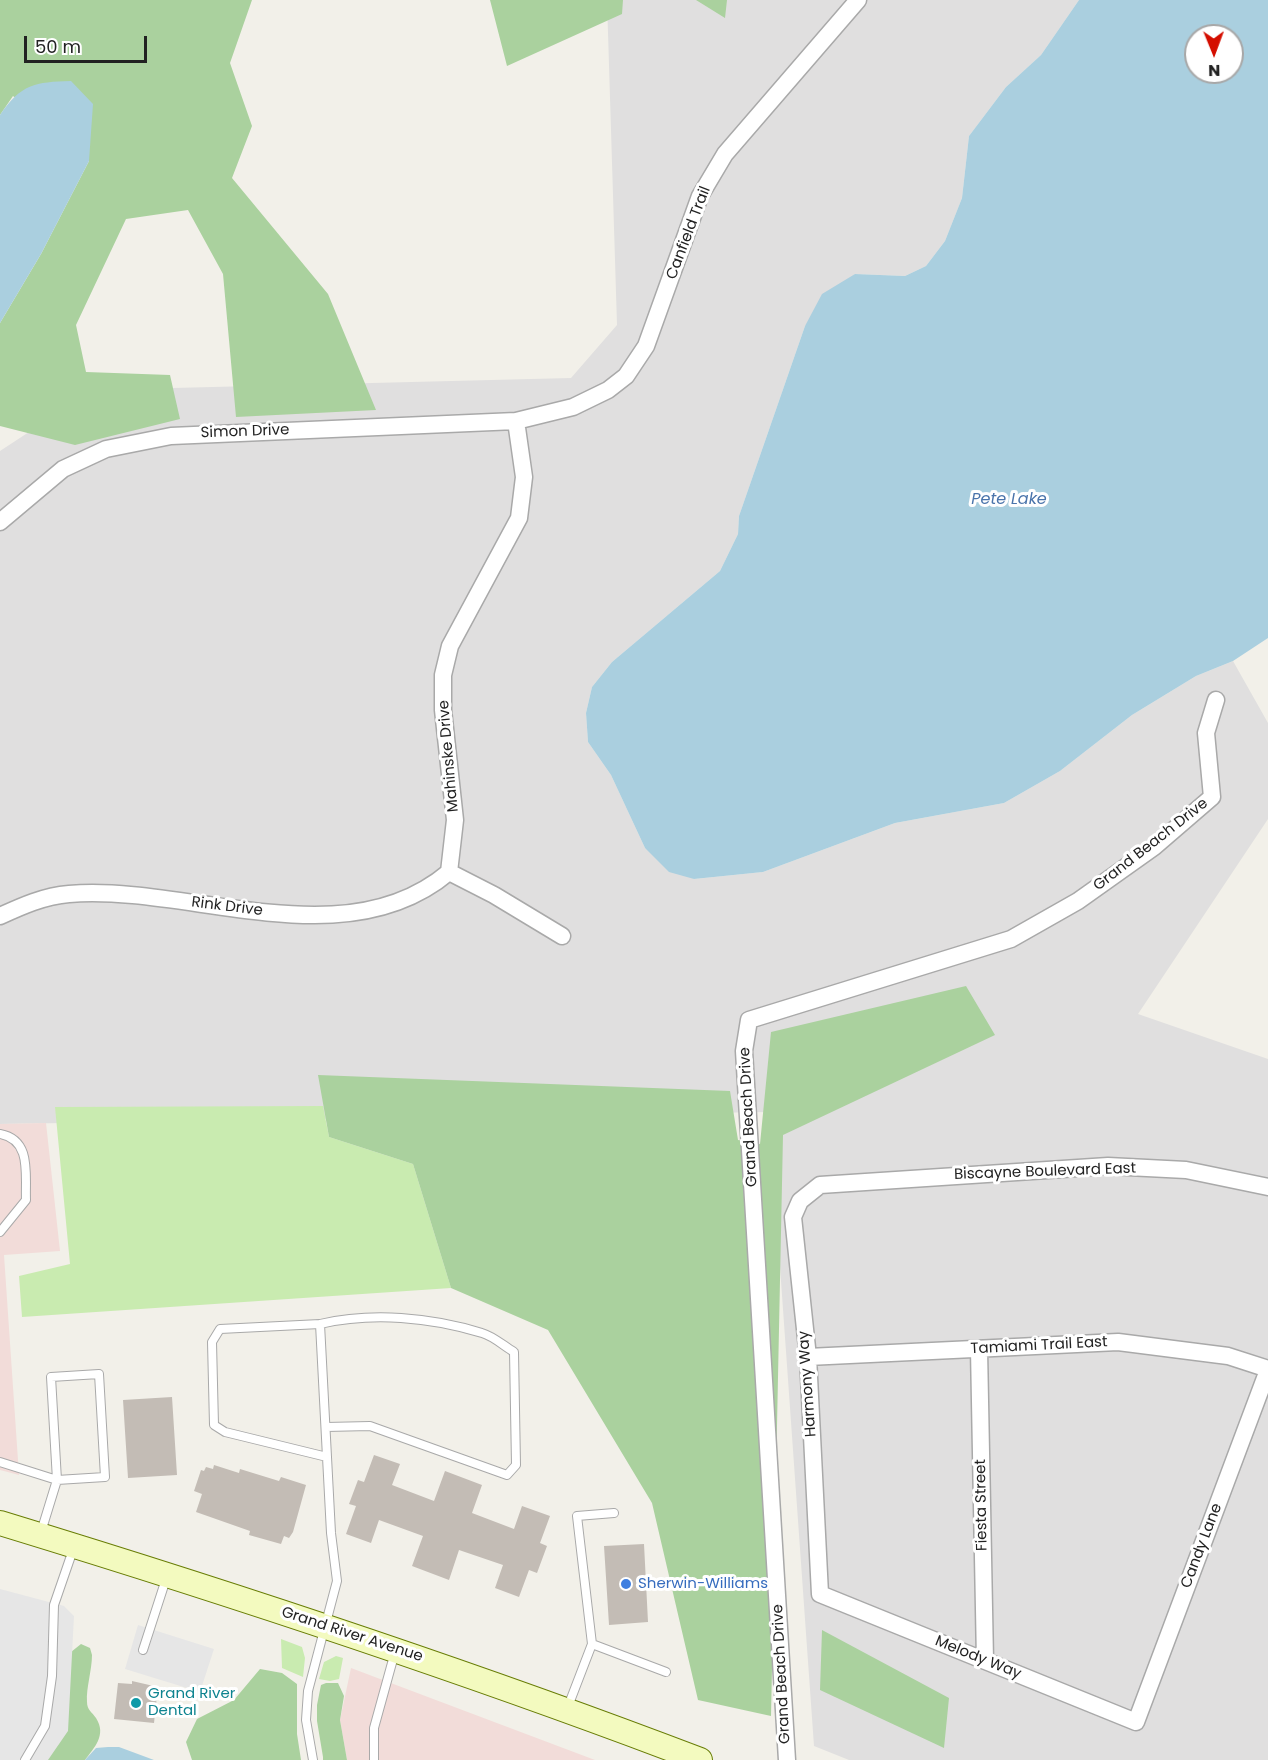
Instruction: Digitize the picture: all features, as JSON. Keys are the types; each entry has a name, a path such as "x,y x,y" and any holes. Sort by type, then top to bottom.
{"main road":[{"name":"Grand River Avenue","path":"0,1523 326,1625 567,1709 700,1760"}],"street":[{"name":"Canfield Trail","path":"516,421 573,407 608,390 626,376 646,346 700,196 725,154 858,0"},
{"name":"Simon Drive","path":"0,522 63,469 106,449 171,435 516,421"},
{"name":"Mahinske Drive","path":"448,872 455,820 442,710 443,675 450,646 519,518 524,477 516,421"},
{"name":"Grand Beach Drive","path":"787,1760 744,1051 749,1020 1011,939 1078,902 1154,847 1212,797 1206,733 1216,700"},
{"name":"Rink Drive","path":"0,916 49,897 98,892 254,911 303,914 349,913 395,903 430,888 448,872"},
{"path":"448,872 494,895 562,936"},
{"name":"Biscayne Boulevard East","path":"820,1185 1108,1166 1186,1170 1268,1186"},
{"name":"Harmony Way","path":"820,1185 800,1201 793,1217 808,1357 820,1594"},
{"name":"Tamiami Trail East","path":"808,1357 1118,1342 1228,1356 1268,1370"},
{"name":"Fiesta Street","path":"979,1349 984,1661"},
{"name":"Candy Lane","path":"1136,1722 1268,1370"},
{"name":"Melody Way","path":"820,1594 1136,1722"}],"lane":[{"path":"0,1134 9,1136 21,1144 25,1154 26,1200 0,1232"},
{"path":"326,1426 370,1426 507,1475 516,1465 514,1352 484,1334 407,1318 342,1319 320,1324 220,1329 212,1342 214,1425 225,1432 327,1457"},
{"path":"313,1760 306,1706 311,1677 337,1581 331,1533 320,1324"},
{"path":"0,1462 57,1480 105,1478 99,1374 51,1377 57,1480 40,1535"},
{"path":"567,1709 592,1644 577,1516 614,1513"},
{"path":"25,1760 45,1726 52,1676 54,1605 75,1546"},
{"path":"143,1650 167,1575"},
{"path":"592,1644 666,1672"},
{"path":"374,1760 374,1728 396,1649"}],"shaded area":[{"path":"607,0 1079,0 1041,55 1006,87 969,136 962,198 945,241 926,266 905,276 855,274 805,326 739,516 738,534 720,571 612,662 592,687 586,713 588,742 611,775 645,848 694,879 763,872 895,823 1004,803 1060,771 1132,715 1196,676 1233,661 1268,723 1268,819 1138,1014 1268,1059 1268,1760 849,1760 814,1746 769,1112 0,1124 0,451 93,390 571,378 617,325"},
{"path":"46,1123 60,1251 4,1255 19,1475 0,1470 0,1124"},
{"path":"0,1589 64,1606 74,1616 68,1731 48,1760 0,1760"},
{"path":"138,1625 214,1649 200,1692 125,1669"},
{"path":"351,1668 595,1760 347,1760 340,1720"}],"green space":[{"path":"0,0 252,0 230,63 252,126 232,178 328,294 376,410 236,417 223,274 188,210 126,219 76,325 86,372 170,375 180,419 75,445 0,426 0,323 41,254 89,161 13,96 0,115"},
{"path":"490,0 623,0 622,14 507,66"},
{"path":"696,0 727,0 725,18"},
{"path":"966,986 995,1035 783,1135 771,1716 698,1700 652,1503 548,1330 451,1288 413,1164 329,1137 318,1075 730,1091 738,1140 760,1144 771,1032"},
{"path":"323,1106 329,1137 413,1164 451,1288 22,1317 19,1276 70,1264 55,1107"},
{"path":"822,1630 949,1698 944,1748 820,1690"},
{"path":"281,1639 302,1647 305,1658 303,1677 282,1668"},
{"path":"81,1644 90,1648 92,1655 87,1705 99,1724 100,1736 85,1760 41,1760 71,1652"},
{"path":"336,1656 343,1658 339,1679 330,1681 319,1679 324,1662"},
{"path":"260,1669 282,1673 297,1684 297,1734 301,1760 192,1760 186,1742 197,1719 234,1700"},
{"path":"338,1683 344,1696 340,1720 347,1760 323,1760 317,1705 321,1685"}],"water":[{"name":"Pete Lake","path":"1079,0 1268,0 1268,638 1233,661 1196,676 1132,715 1060,771 1004,803 895,823 763,872 694,879 669,872 645,848 611,775 588,742 586,713 592,687 612,662 720,571 738,534 739,516 805,326 822,294 855,274 905,276 926,266 945,241 962,198 969,136 1006,87 1041,55"},
{"path":"71,81 93,104 89,161 41,254 0,323 0,115 15,97 30,87 48,82"},
{"path":"119,1747 154,1760 85,1760 96,1748"}],"building":[{"path":"172,1397 177,1475 128,1478 123,1400"},
{"path":"374,1455 400,1464 392,1485 434,1501 445,1471 482,1485 472,1513 514,1529 522,1506 550,1516 540,1543 547,1546 537,1573 529,1570 519,1597 495,1588 503,1565 459,1550 449,1580 412,1566 423,1536 379,1520 371,1543 346,1534 356,1506 349,1504 358,1480 364,1482"},
{"path":"214,1465 239,1473 240,1469 279,1481 281,1477 306,1485 293,1532 289,1538 284,1536 281,1544 249,1535 250,1531 196,1512 202,1494 194,1491 201,1470 204,1471 206,1467 213,1469"},
{"name":"Sherwin-Williams","path":"644,1544 648,1622 609,1625 604,1546"},
{"name":"Grand River Dental","path":"132,1681 158,1687 154,1723 114,1719 118,1683 132,1684"}],"place":[{"name":"Sherwin-Williams","path":"626,1584"},
{"name":"Grand River Dental","path":"136,1703"}]}
